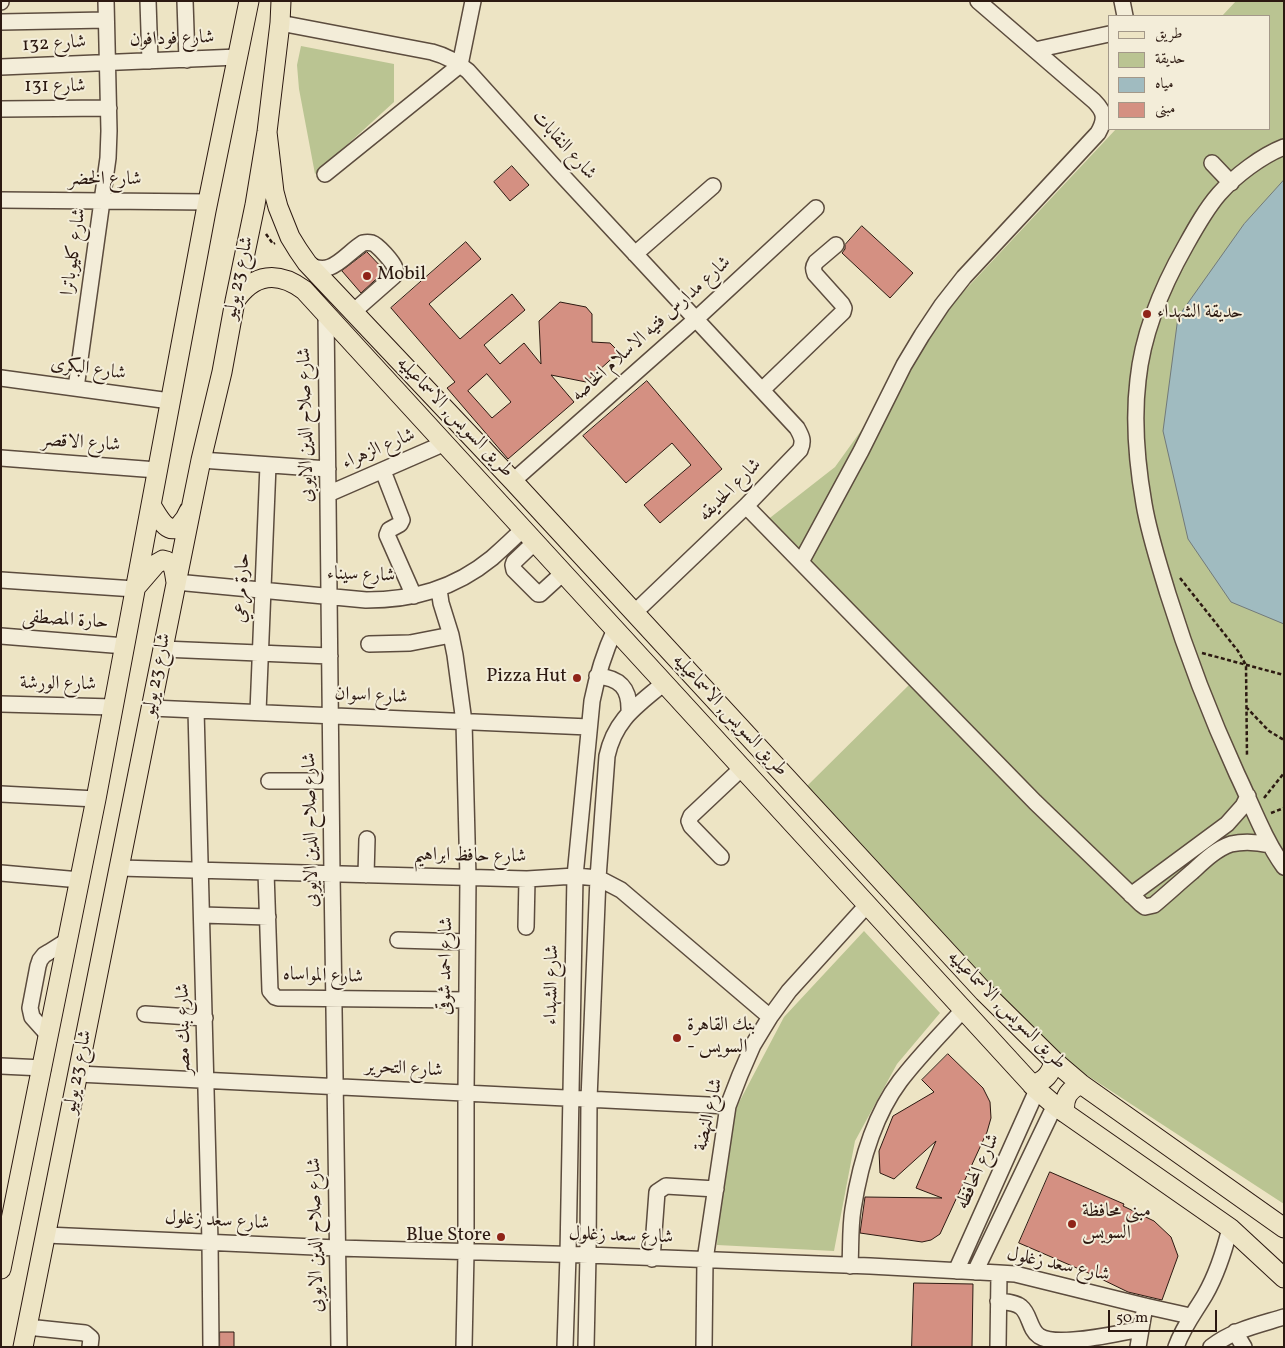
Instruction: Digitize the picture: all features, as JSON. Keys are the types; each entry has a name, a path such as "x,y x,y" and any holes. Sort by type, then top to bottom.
{"main road":[{"name":"شارع 23 يوليو","path":"1,1269 5,1231 43,1068 114,707 208,202 249,1"},
{"name":"شارع 23 يوليو","path":"23,1347 191,508 222,372 254,211 266,132 280,23 281,1"},
{"name":"طريق السويس, الاسماعيليه","path":"266,132 278,208 290,237 307,262 514,481 984,992 1054,1061 1082,1084 1284,1228"},
{"path":"235,301 249,284 262,279 271,277 282,278 293,282 294,271 307,262"},
{"name":"طريق السويس, الاسماعيليه","path":"293,282 304,290 326,313 1035,1087 1056,1113 1230,1228 1284,1278"},
{"path":"151,505 165,525 168,528 174,529 182,524 191,508"},
{"path":"136,589 156,564 163,560 170,562 173,566 176,582"},
{"path":"1035,1087 1049,1074 1054,1061"},
{"path":"1056,1113 1064,1106 1069,1092 1082,1084"}],"street":[{"name":"شارع كليوباترا","path":"76,388 108,144 109,108 106,1"},
{"path":"148,1 150,61"},
{"path":"185,1 187,60"},
{"path":"325,174 460,65 473,1"},
{"path":"801,562 904,365 942,305 964,277 1103,125 1104,116 1100,107 978,1"},
{"path":"1122,1 1125,15"},
{"path":"1,22 106,20"},
{"name":"شارع النقابات","path":"280,23 432,52 448,57 460,65 762,390"},
{"path":"1035,50 1108,34"},
{"name":"شارع فودافون","path":"108,63 238,57"},
{"name":"شارع 132","path":"1,67 108,63"},
{"name":"شارع 131","path":"1,108 109,108"},
{"path":"1284,147 1246,170 1231,183 1220,194 1197,225 1160,294 1146,335 1138,380 1136,422 1138,466 1144,506 1160,566 1186,649 1223,742 1254,811 1284,868"},
{"path":"1212,163 1231,183"},
{"path":"635,254 713,186"},
{"name":"شارع الخضر","path":"1,200 208,202"},
{"name":"شارع مدارس فتيه الاسلام الخاصه","path":"514,481 696,319 816,208"},
{"path":"307,262 313,267 328,269 363,243 369,242 379,248 393,264 394,276 353,312"},
{"path":"762,390 843,312 842,304 813,270 816,262 836,245"},
{"name":"شارع صلاح الدين الايوبى","path":"326,313 339,1347"},
{"name":"شارع البكرى","path":"1,378 170,401"},
{"name":"شارع الحديقه","path":"634,613 746,506 800,450 803,443 802,436 797,428 762,390"},
{"name":"شارع الزهراء","path":"328,494 445,443"},
{"name":"شارع الاقصر","path":"1,458 158,470"},
{"path":"201,460 328,469"},
{"name":"حارة مرعي","path":"258,712 268,465"},
{"path":"383,471 402,520 400,524 389,530 388,538 414,596"},
{"path":"746,506 1035,802 1145,907 1154,906 1209,857 1222,848 1242,842 1270,844"},
{"path":"529,536 514,562 514,570 538,594 563,573"},
{"name":"شارع سيناء","path":"176,582 388,600 414,596 457,581 529,536"},
{"path":"1,580 136,589"},
{"name":"شارع احمد شوقى","path":"438,589 451,635 464,722 468,878 464,1347"},
{"name":"شارع الشهداء","path":"565,1347 575,876 592,701 597,676 615,629"},
{"path":"369,644 410,643 451,635"},
{"name":"حارة المصطفى","path":"1,636 125,646"},
{"path":"163,649 330,656"},
{"path":"597,676 608,677 618,682 626,690 630,701 629,712"},
{"path":"586,1347 589,1098 598,878 607,756 614,732 629,712 664,682"},
{"name":"شارع الورشة","path":"1,704 114,707"},
{"name":"شارع اسوان","path":"151,708 589,727"},
{"name":"شارع بنك مصر","path":"196,710 205,1018 211,1347"},
{"path":"721,857 691,826 689,821 691,816 742,768"},
{"path":"269,781 331,781"},
{"path":"1,794 96,799"},
{"path":"1131,895 1215,835 1243,806 1248,796"},
{"path":"1215,835 1222,848"},
{"path":"366,875 367,840"},
{"path":"1177,862 1187,876"},
{"name":"شارع حافظ ابراهيم","path":"119,868 468,878 527,879 575,876 598,878 621,890 770,1016"},
{"name":"شارع المواساه","path":"266,872 270,991 278,998 467,1000"},
{"path":"1,873 80,880"},
{"path":"526,927 527,879"},
{"name":"شارع النهضة","path":"704,1347 705,1260 728,1106 753,1045 770,1016 867,905"},
{"path":"202,915 268,917"},
{"path":"398,940 467,942"},
{"path":"850,1266 853,1210 868,1144 882,1112 899,1083 920,1056 963,1010"},
{"path":"145,1014 205,1018"},
{"path":"1,1066 43,1068"},
{"name":"شارع التحرير","path":"78,1074 728,1106"},
{"name":"شارع المحافظه","path":"956,1271 1029,1109 1035,1087"},
{"path":"975,1272 1056,1113 1029,1109"},
{"path":"652,1258 657,1192 666,1186 716,1189"},
{"path":"1179,1346 1182,1331 1204,1296 1215,1274 1224,1252 1230,1228"},
{"name":"شارع سعد زغلول","path":"46,1235 466,1253 588,1255 1015,1274 1190,1316"},
{"path":"998,1347 999,1273"},
{"path":"998,1301 1020,1306 1037,1335 1050,1341 1091,1339 1142,1329"},
{"path":"1138,1347 1145,1306"},
{"path":"1211,1347 1222,1338 1235,1332 1284,1317"},
{"path":"28,1327 85,1333 91,1338 90,1347"},
{"path":"1235,1332 1244,1347"}],"path":[{"path":"264,240 266,234 272,244 290,237"},
{"path":"1177,575 1225,634 1246,665 1247,757"},
{"path":"1186,649 1284,675"},
{"path":"1246,708 1269,731 1284,740"},
{"path":"1254,811 1284,773"}],"green space":[{"path":"1236,1 1284,1 1284,1204 1056,1055 806,787 911,683 757,528 835,467 952,304 1115,130 1270,130 1270,15 1223,15"},
{"path":"301,46 394,64 394,102 315,174 299,89 297,65"},
{"path":"864,931 940,1013 897,1064 855,1141 834,1251 717,1245 719,1204 735,1110 784,1017"}],"water":[{"path":"1284,180 1284,624 1231,602 1188,539 1163,431 1178,317 1244,224"}],"building":[{"path":"512,166 529,185 510,201 494,182"},
{"path":"862,226 913,273 890,298 842,253 845,245"},
{"path":"466,242 481,259 429,304 460,339 512,294 525,310 484,345 500,364 524,343 541,364 539,321 560,302 586,307 592,314 592,342 610,343 619,352 586,382 551,375 574,402 508,459 447,388 455,382 391,308","holes":["487,374 511,402 492,418 468,391"]},
{"path":"367,252 385,271 361,293 342,271"},
{"path":"647,381 722,469 660,523 644,505 691,465 672,443 626,483 583,436"},
{"path":"948,1054 983,1088 990,1102 991,1118 987,1132 940,1234 931,1240 922,1242 860,1233 865,1197 942,1198 916,1188 936,1141 894,1179 880,1173 879,1151 893,1116 934,1092 922,1080"},
{"path":"1050,1172 1124,1204 1123,1206 1154,1221 1171,1237 1178,1256 1162,1300 1128,1292 1019,1243"},
{"path":"914,1283 973,1284 972,1347 912,1347"},
{"path":"220,1332 234,1332 234,1347 220,1347"}],"place":[{"name":"Mobil","path":"367,276"},
{"name":"حديقة الشهداء","path":"1147,314"},
{"name":"Pizza Hut","path":"577,678"},
{"name":"بنك القاهرة - السويس","path":"677,1038"},
{"name":"مبنى محافظة السويس","path":"1072,1224"},
{"name":"Blue Store","path":"501,1237"}]}
